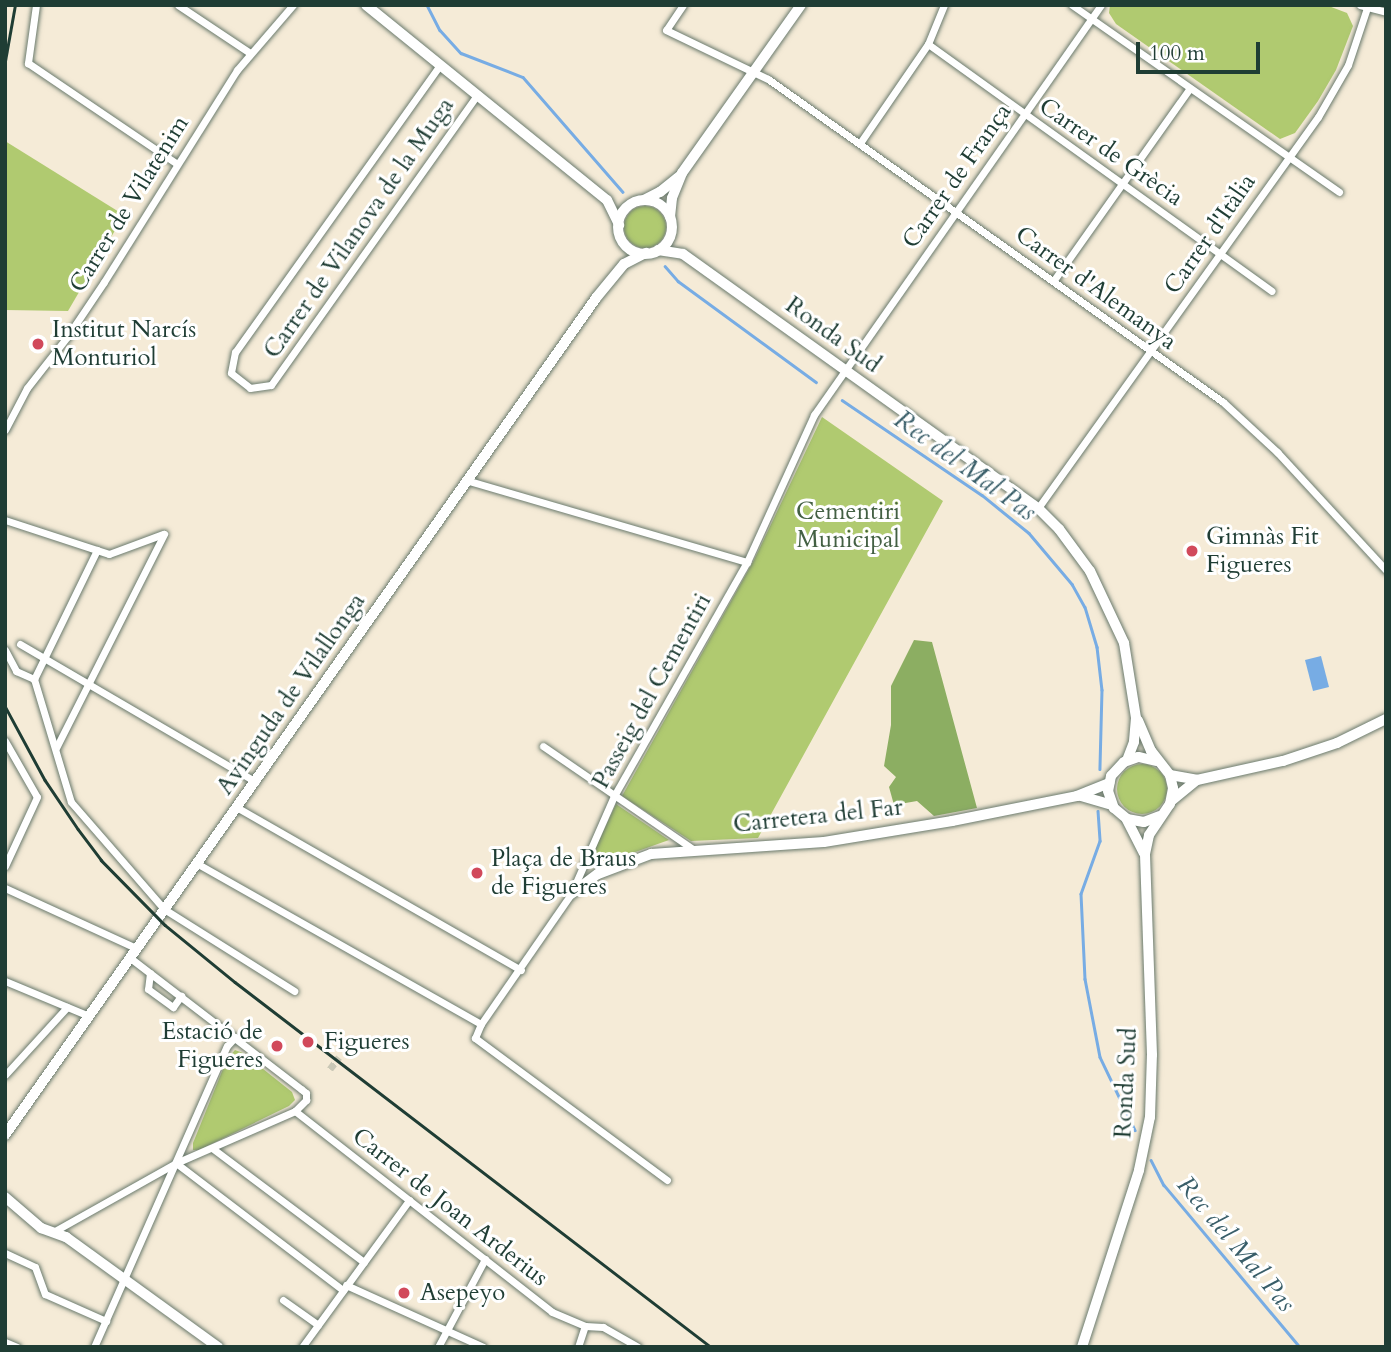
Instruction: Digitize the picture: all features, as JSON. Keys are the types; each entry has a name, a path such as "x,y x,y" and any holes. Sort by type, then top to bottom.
{"main road":[{"path":"366,5 607,200 621,238 630,248 646,253 658,250 666,243 672,230 672,198 682,173 801,5"},
{"path":"618,225 623,212 660,192 682,173"},
{"path":"607,200 639,201 662,206 670,217"},
{"name":"Ronda Sud","path":"672,230 683,254"},
{"name":"Avinguda de Vilallonga","path":"612,276 623,252 621,238"},
{"name":"Ronda Sud","path":"658,250 683,254 1038,508 1076,548 1112,613 1126,654 1136,718 1134,743 1127,760 1115,769 1109,783"},
{"name":"Avinguda de Vilallonga","path":"5,1135 612,276 624,264 646,253"},
{"name":"Ronda Sud","path":"1136,718 1157,761 1170,775"},
{"path":"1171,801 1173,788 1170,775 1197,780 1303,756 1386,719"},
{"path":"1127,760 1142,757 1157,761"},
{"name":"Ronda Sud","path":"1082,1347 1139,1170 1150,1117 1152,1055 1144,854 1149,835 1160,816 1171,801 1197,780"},
{"path":"1109,783 1112,805"},
{"name":"Carretera del Far","path":"571,894 598,874 651,854 824,842 952,821 1077,796 1109,783"},
{"name":"Carretera del Far","path":"1077,796 1092,797 1112,805"},
{"name":"Ronda Sud","path":"1112,805 1127,819 1144,854"},
{"path":"1127,819 1147,822 1160,816"},
{"path":"5,1197 41,1228 66,1237 218,1347"}],"street":[{"path":"36,5 28,63 177,164"},
{"path":"178,5 250,53"},
{"name":"Carrer de Vilatenim","path":"5,430 27,388 67,337 250,53 293,5"},
{"name":"Carrer d'Alemanya","path":"683,5 666,30 754,72 860,143 1223,402 1258,433 1386,570"},
{"path":"860,143 928,44 944,5"},
{"path":"1072,5 1339,192"},
{"name":"Carrer de França","path":"844,369 1101,5"},
{"path":"1365,6 1386,12"},
{"name":"Carrer d'Itàlia","path":"1038,508 1152,351 1337,86 1357,45 1365,6"},
{"name":"Carrer de Grècia","path":"928,44 1272,291"},
{"name":"Carrer de Vilanova de la Muga","path":"440,65 235,352 232,373 250,388 271,385 478,94"},
{"path":"1054,280 1190,88"},
{"name":"Passeig del Cementiri","path":"481,1024 521,970 571,894 614,796 747,562 814,415 844,369"},
{"path":"467,480 747,562"},
{"path":"5,520 109,554 164,534 56,748"},
{"path":"34,679 97,550"},
{"path":"20,644 256,782"},
{"path":"5,650 16,671 34,679 71,802 164,909 294,991"},
{"path":"5,741 37,797 5,866"},
{"path":"543,746 693,849"},
{"path":"238,808 521,970"},
{"path":"587,859 588,868 598,874"},
{"path":"198,864 481,1024 475,1038 667,1180"},
{"path":"5,888 136,948"},
{"path":"53,1232 176,1163 295,1111 306,1100 306,1093 130,958"},
{"path":"150,973 148,989 173,1007 181,996"},
{"path":"5,981 89,1016"},
{"path":"5,1075 67,1007"},
{"path":"94,1347 227,1046 235,1037"},
{"name":"Carrer de Joan Arderius","path":"295,1111 552,1311 584,1326 603,1327 638,1347"},
{"path":"212,1148 363,1262"},
{"path":"176,1163 345,1287 483,1347"},
{"path":"302,1347 409,1200"},
{"path":"5,1253 35,1267 45,1294 106,1321"},
{"path":"438,1347 485,1259"},
{"path":"283,1300 318,1325"},
{"path":"578,1347 584,1326"},
{"path":"5,1342 17,1347"}],"green space":[{"path":"1110,5 1326,5 1347,13 1353,26 1336,70 1318,101 1295,133 1280,139 1116,24 1109,13"},
{"path":"5,141 124,215 68,311 5,310"},
{"path":"645,206 660,212 666,227 660,242 645,248 630,242 624,227 630,212"},
{"name":"Cementiri Municipal","path":"822,417 943,501 758,838 691,841 622,796 754,560"},
{"path":"914,640 932,642 977,808 934,816 917,801 894,805 889,787 896,777 884,766 891,725 891,686"},
{"path":"1142,764 1160,771 1167,789 1160,807 1142,814 1124,807 1117,789 1124,771"},
{"path":"616,804 669,840 596,866 589,862"},
{"path":"235,1050 243,1053 292,1092 295,1100 289,1106 199,1150 193,1150 193,1143 227,1059"}],"water":[{"path":"1321,656 1329,687 1313,691 1305,660"}],"waterway":[{"name":"Rec del Mal Pas","path":"427,5 440,30 461,53 523,77 623,192"},
{"name":"Rec del Mal Pas","path":"665,266 678,281 816,382"},
{"name":"Rec del Mal Pas","path":"842,400 982,495 1029,533 1072,584 1085,607 1097,647 1102,690 1100,769"},
{"name":"Rec del Mal Pas","path":"1098,811 1100,841 1081,894 1085,979 1100,1057 1135,1130"},
{"name":"Rec del Mal Pas","path":"1151,1160 1164,1185 1300,1347"}],"tunnel":[{"path":"330,1069 339,1057"}],"railway":[{"path":"5,61 15,5"},
{"path":"5,706 45,780 78,829 101,860 165,925 235,982 711,1347"}],"place":[{"name":"Institut Narcís Monturiol","path":"38,344"},
{"name":"Gimnàs Fit Figueres","path":"1192,551"},
{"name":"Plaça de Braus de Figueres","path":"477,873"},
{"name":"Figueres","path":"308,1042"},
{"name":"Estació de Figueres","path":"277,1046"},
{"name":"Asepeyo","path":"404,1293"}]}
